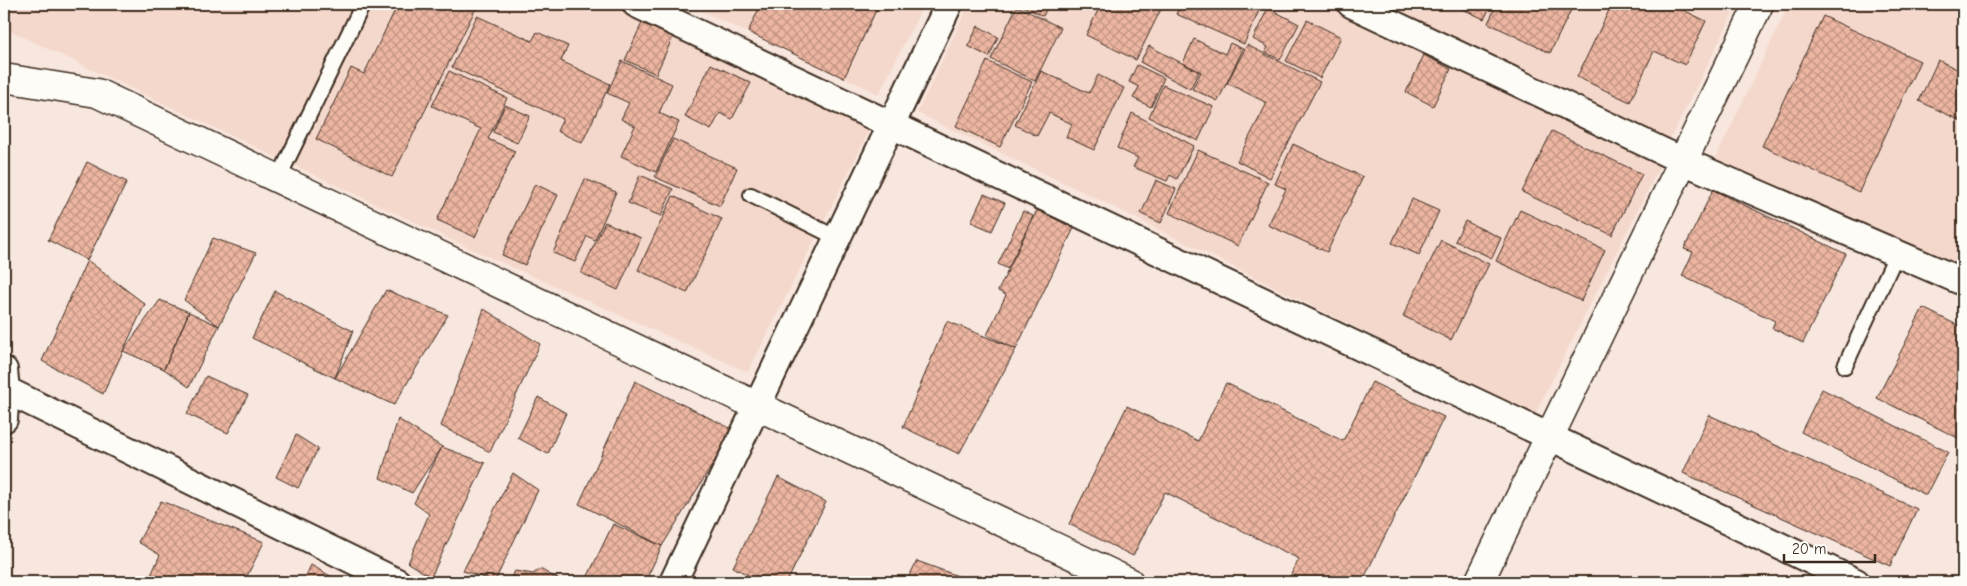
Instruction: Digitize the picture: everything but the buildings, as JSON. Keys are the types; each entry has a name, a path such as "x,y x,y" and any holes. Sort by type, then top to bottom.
{"street":[{"path":"636,4 1856,582"},
{"path":"673,582 949,4"},
{"path":"1351,4 1683,161 1963,282"},
{"path":"1479,582 1759,4"},
{"path":"4,78 97,93 1129,582"},
{"path":"4,419 5,380 397,582"}],"lane":[{"path":"278,179 363,4"},
{"path":"751,195 837,238"},
{"path":"1845,366 1897,253"}],"shaded area":[{"path":"12,4 614,4 876,118 748,372 473,250 6,29"},
{"path":"686,4 924,4 879,94"},
{"path":"969,4 1324,4 1490,81 1661,164 1534,416 1089,195 917,113"},
{"path":"1381,4 1738,4 1668,143"},
{"path":"1789,4 1963,4 1963,266 1715,160"}]}
